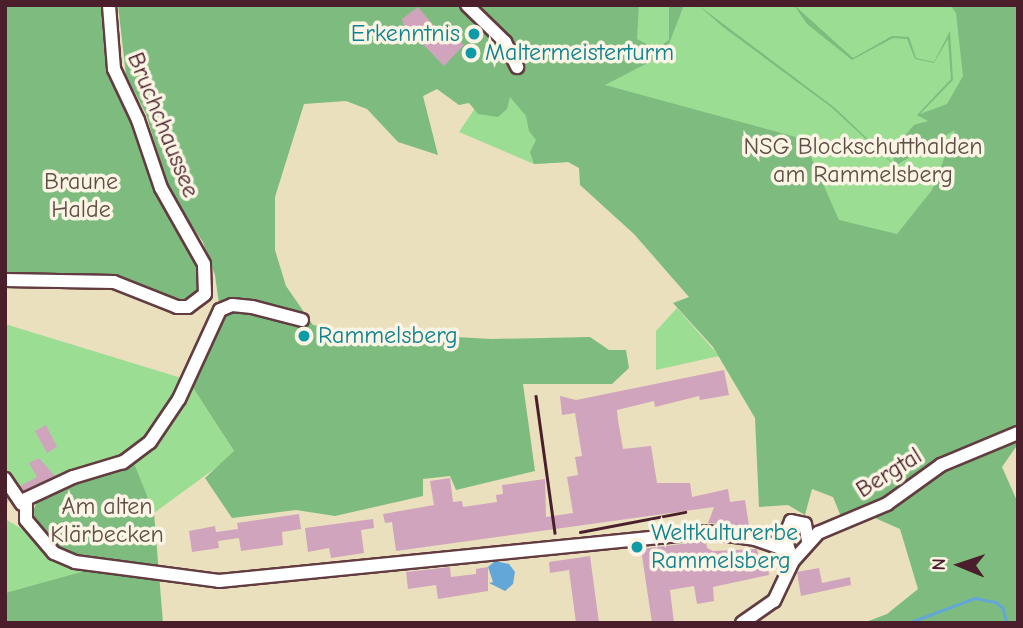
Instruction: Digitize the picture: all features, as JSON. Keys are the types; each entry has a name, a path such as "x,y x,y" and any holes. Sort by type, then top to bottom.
{"street":[{"name":"Bruchchaussee","path":"109,5 114,69 138,120 160,188 204,264 208,282 201,301"},
{"path":"467,5 505,42 517,67"},
{"path":"5,281 114,282 177,307 201,301 220,310"},
{"path":"22,504 37,492 73,477 124,462 150,442 179,399 220,310 232,305 252,307 302,320"},
{"name":"Bergtal","path":"742,623 774,601 791,556 808,541 887,504 941,465 1018,433"},
{"path":"5,479 22,504 34,531 64,558 219,581 707,532 755,539 791,556"},
{"path":"791,556 785,536 791,521 805,524 808,541"}],"green space":[{"name":"Braune Halde","path":"5,5 105,5 108,68 200,265 203,287 196,298 183,303 114,275 5,274"},
{"path":"118,5 639,5 637,39 656,49 669,40 669,5 684,5 665,54 605,85 803,139 839,220 897,234 932,190 955,130 895,166 831,107 723,27 698,5 835,108 894,164 893,149 914,125 928,121 917,115 951,79 948,39 934,63 915,59 907,39 893,38 852,60 807,24 794,5 853,58 892,36 909,37 916,58 934,62 950,31 953,80 920,114 947,104 963,76 956,13 950,5 1018,5 1018,444 1002,467 1018,503 1018,623 863,623 887,614 918,589 900,529 866,514 844,524 833,497 812,489 805,515 788,505 759,507 755,418 713,347 673,303 689,297 634,234 580,185 579,168 568,162 534,164 530,152 536,140 529,131 526,116 510,97 507,109 498,117 478,114 469,103 459,105 437,89 423,96 438,155 398,142 367,109 346,101 304,104 275,197 275,250 286,286 313,325 349,331 491,339 590,337 609,350 626,350 629,368 612,384 523,384 535,471 456,490 450,476 423,479 423,496 335,516 296,510 232,518 205,478 234,451 188,380 196,380 221,319 215,275 203,242 171,196 146,114 126,75"},
{"name":"NSG Blockschutthalden am Rammelsberg","path":"493,5 1018,5 1018,404"},
{"path":"496,77 569,162 534,164 459,132"},
{"path":"677,308 719,356 656,370 656,331"},
{"path":"5,324 188,380 234,451 232,456 154,513 132,461 10,493 5,514"},
{"name":"Am alten Klärbecken","path":"133,461 154,513 163,623 5,623 5,593 85,571 86,561 57,548 38,529 31,516 40,494"},
{"path":"5,519 34,536 51,555 84,572 5,593"}],"water":[{"path":"495,561 509,564 515,572 513,584 505,591 489,583 493,582 488,567"}],"building":[{"path":"418,7 444,38 449,32 464,45 444,66 403,24 402,19"},
{"path":"724,370 729,395 700,400 699,396 655,407 654,401 617,410 618,420 623,449 651,446 657,483 690,483 692,497 728,489 730,502 745,500 749,526 708,523 714,507 396,551 392,522 385,523 383,514 434,505 430,481 450,478 453,502 462,501 463,507 497,502 496,495 503,494 502,485 545,479 546,517 573,513 567,477 578,475 575,457 582,456 575,413 562,415 560,396 576,400"},
{"path":"46,425 57,447 47,453 35,431"},
{"path":"39,458 55,476 23,491 20,486 37,477 29,463"},
{"path":"299,514 301,529 282,532 283,545 241,551 239,538 218,541 219,548 192,552 189,531 215,526 216,532 238,529 237,523"},
{"path":"373,519 374,528 361,530 364,553 331,558 329,548 308,552 305,528"},
{"path":"706,541 707,548 713,551 757,549 758,555 766,554 769,575 713,587 714,601 697,604 694,586 670,590 674,623 652,623 641,549"},
{"path":"590,556 599,623 576,623 569,570 550,573 549,562"},
{"path":"450,567 451,577 476,574 476,569 488,567 488,591 438,599 436,585 408,589 406,572"},
{"path":"819,568 822,583 850,577 851,585 801,596 797,572"}],"waterway":[{"path":"908,623 975,598 996,602 1003,608 1007,623"}],"railway":[{"path":"536,396 555,533"},
{"path":"580,532 685,512"}],"place":[{"name":"Erkenntnis","path":"474,34"},
{"name":"Maltermeisterturm","path":"471,53"},
{"name":"Rammelsberg","path":"304,336"},
{"name":"Weltkulturerbe Rammelsberg","path":"637,547"}]}
